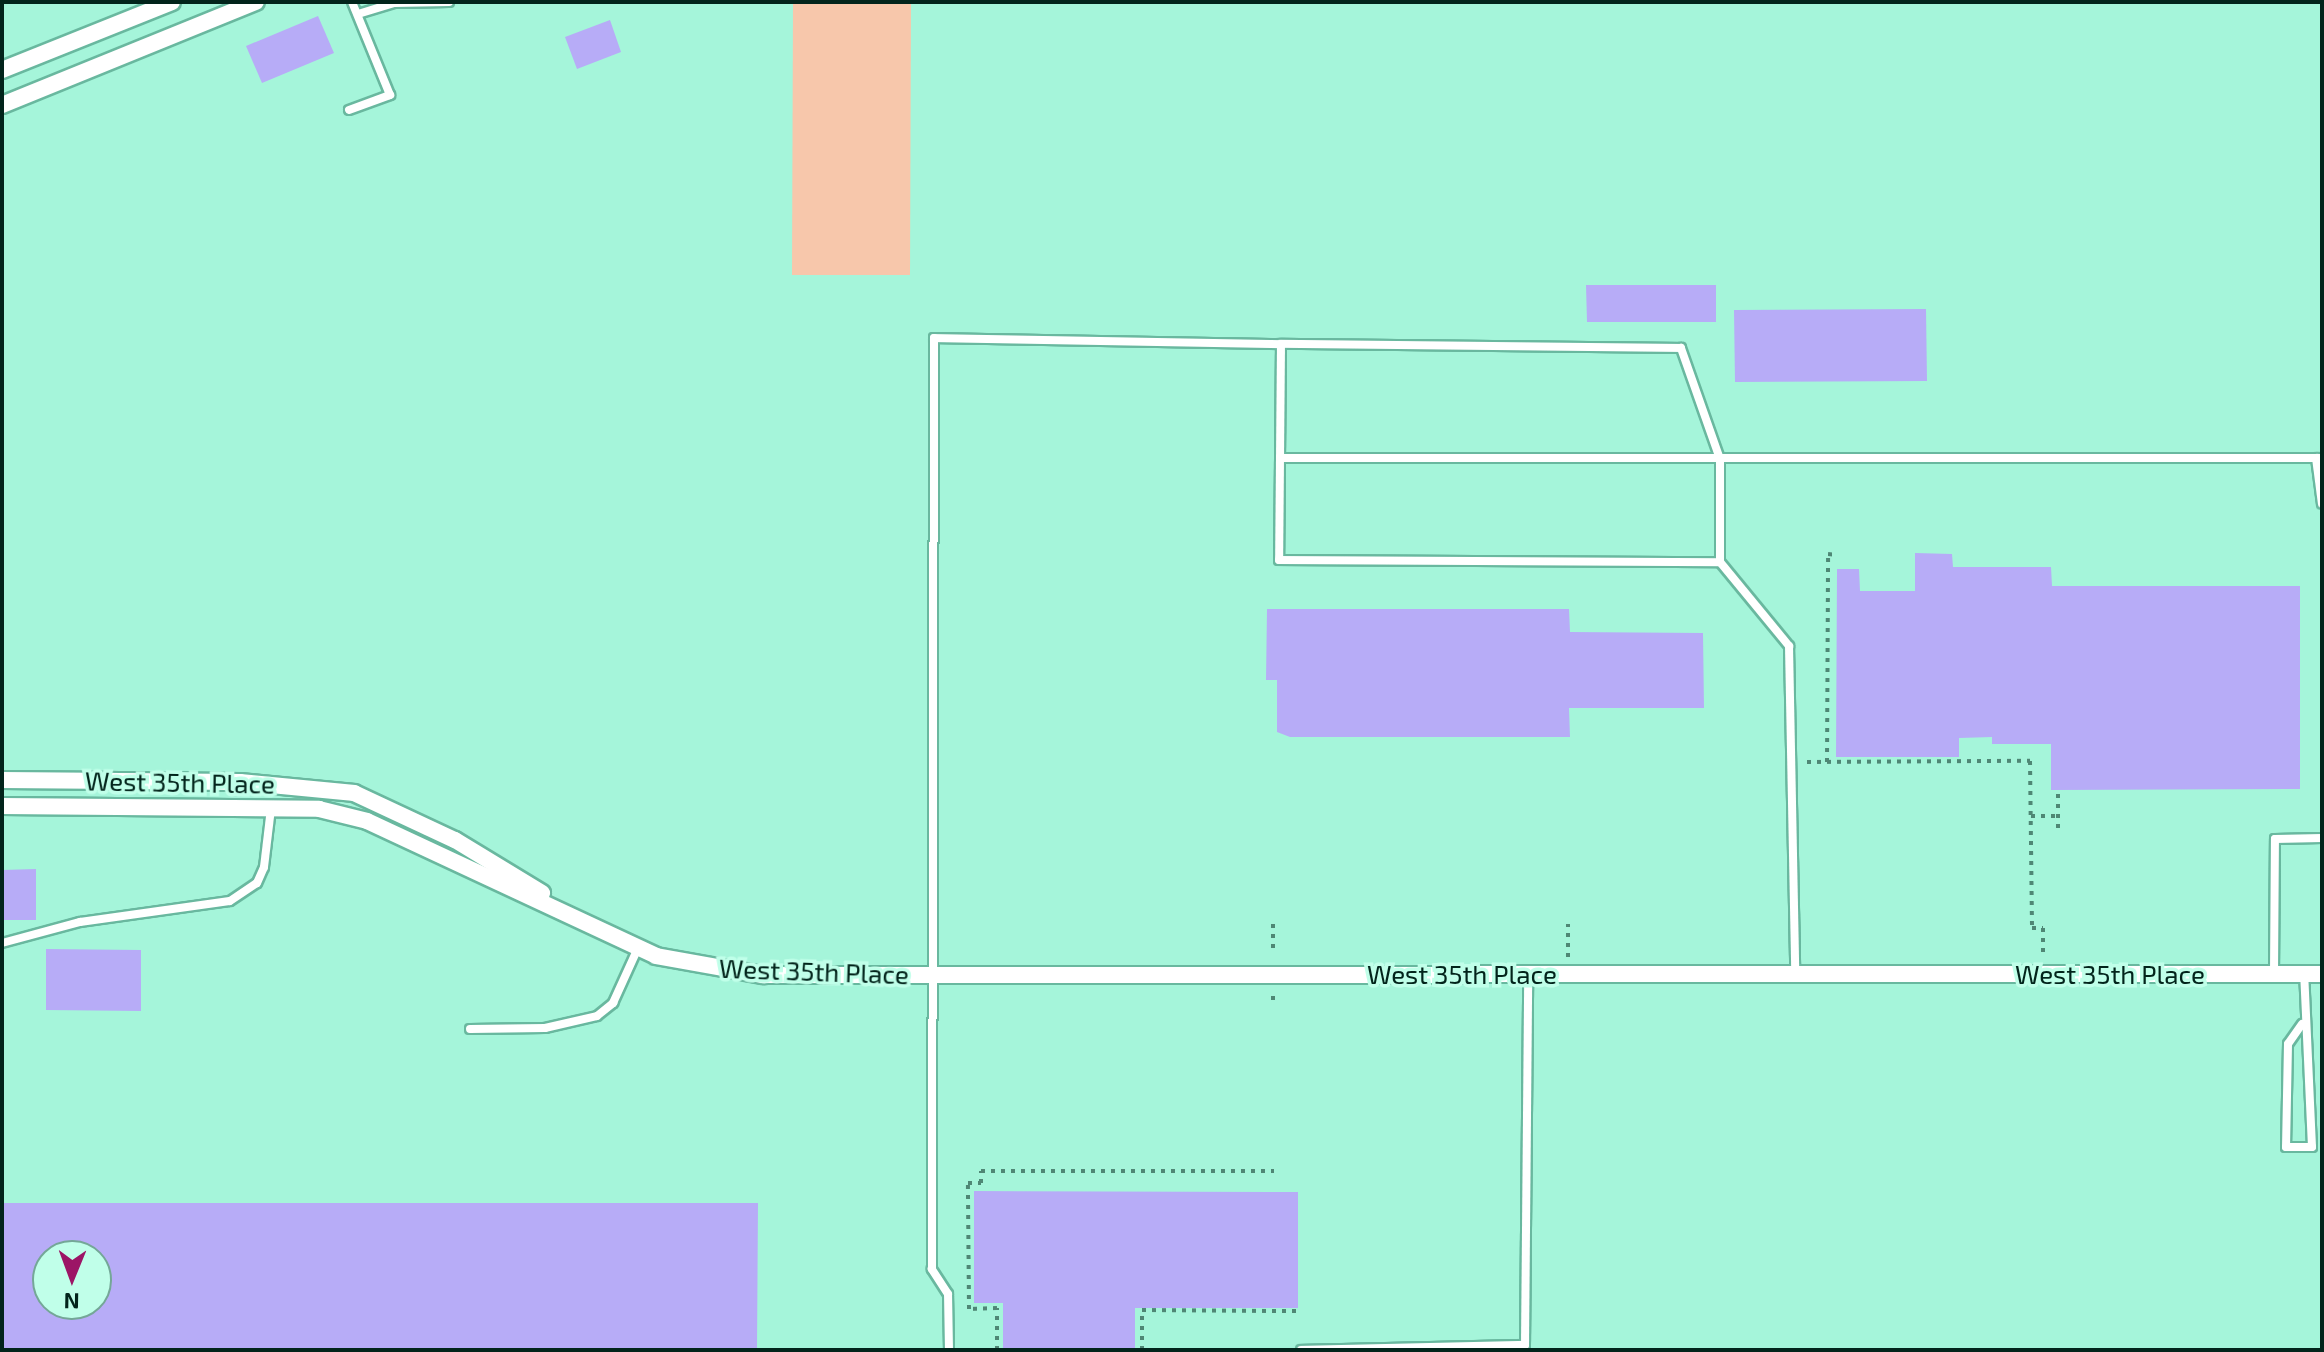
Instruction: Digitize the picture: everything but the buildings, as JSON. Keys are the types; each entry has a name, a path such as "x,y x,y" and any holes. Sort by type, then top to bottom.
{"street":[{"path":"2,70 172,2"},
{"path":"2,105 256,2"},
{"name":"West 35th Place","path":"2,780 240,782 354,793 455,840 607,935"},
{"name":"West 35th Place","path":"2,806 271,807 367,821 638,948 705,968 763,975 2322,974"}],"lane":[{"path":"349,110 390,95 352,2"},
{"path":"358,14 394,3 449,2"},
{"path":"949,1350 948,1294 932,1269 930,975 934,338 1681,348 1720,459 1720,562 1789,646 1795,973"},
{"path":"1281,344 1279,560 1720,562"},
{"path":"1280,458 2319,458 2322,504"},
{"path":"2,943 80,922 230,901 257,883 264,867 271,807"},
{"path":"2274,975 2275,839 2322,838"},
{"path":"470,1029 545,1028 597,1016 613,1003 638,948"},
{"path":"1301,1350 1506,1348 1525,1345 1528,974"},
{"path":"2302,1024 2288,1044 2286,1147 2312,1147 2312,1044 2302,1024 2304,974"}],"path":[{"path":"1827,762 1828,554 1837,555"},
{"path":"1807,762 2030,761 2032,928 2043,928 2043,955"},
{"path":"2058,793 2058,828"},
{"path":"2031,816 2058,816"},
{"path":"1273,924 1273,948"},
{"path":"1568,924 1568,955"},
{"path":"1273,996 1273,1006"},
{"path":"997,1350 997,1308 969,1309 968,1183 981,1183 981,1171 1274,1171"},
{"path":"1142,1350 1142,1310 1296,1311"}],"shaded area":[{"path":"793,2 911,2 910,275 792,275"}]}
